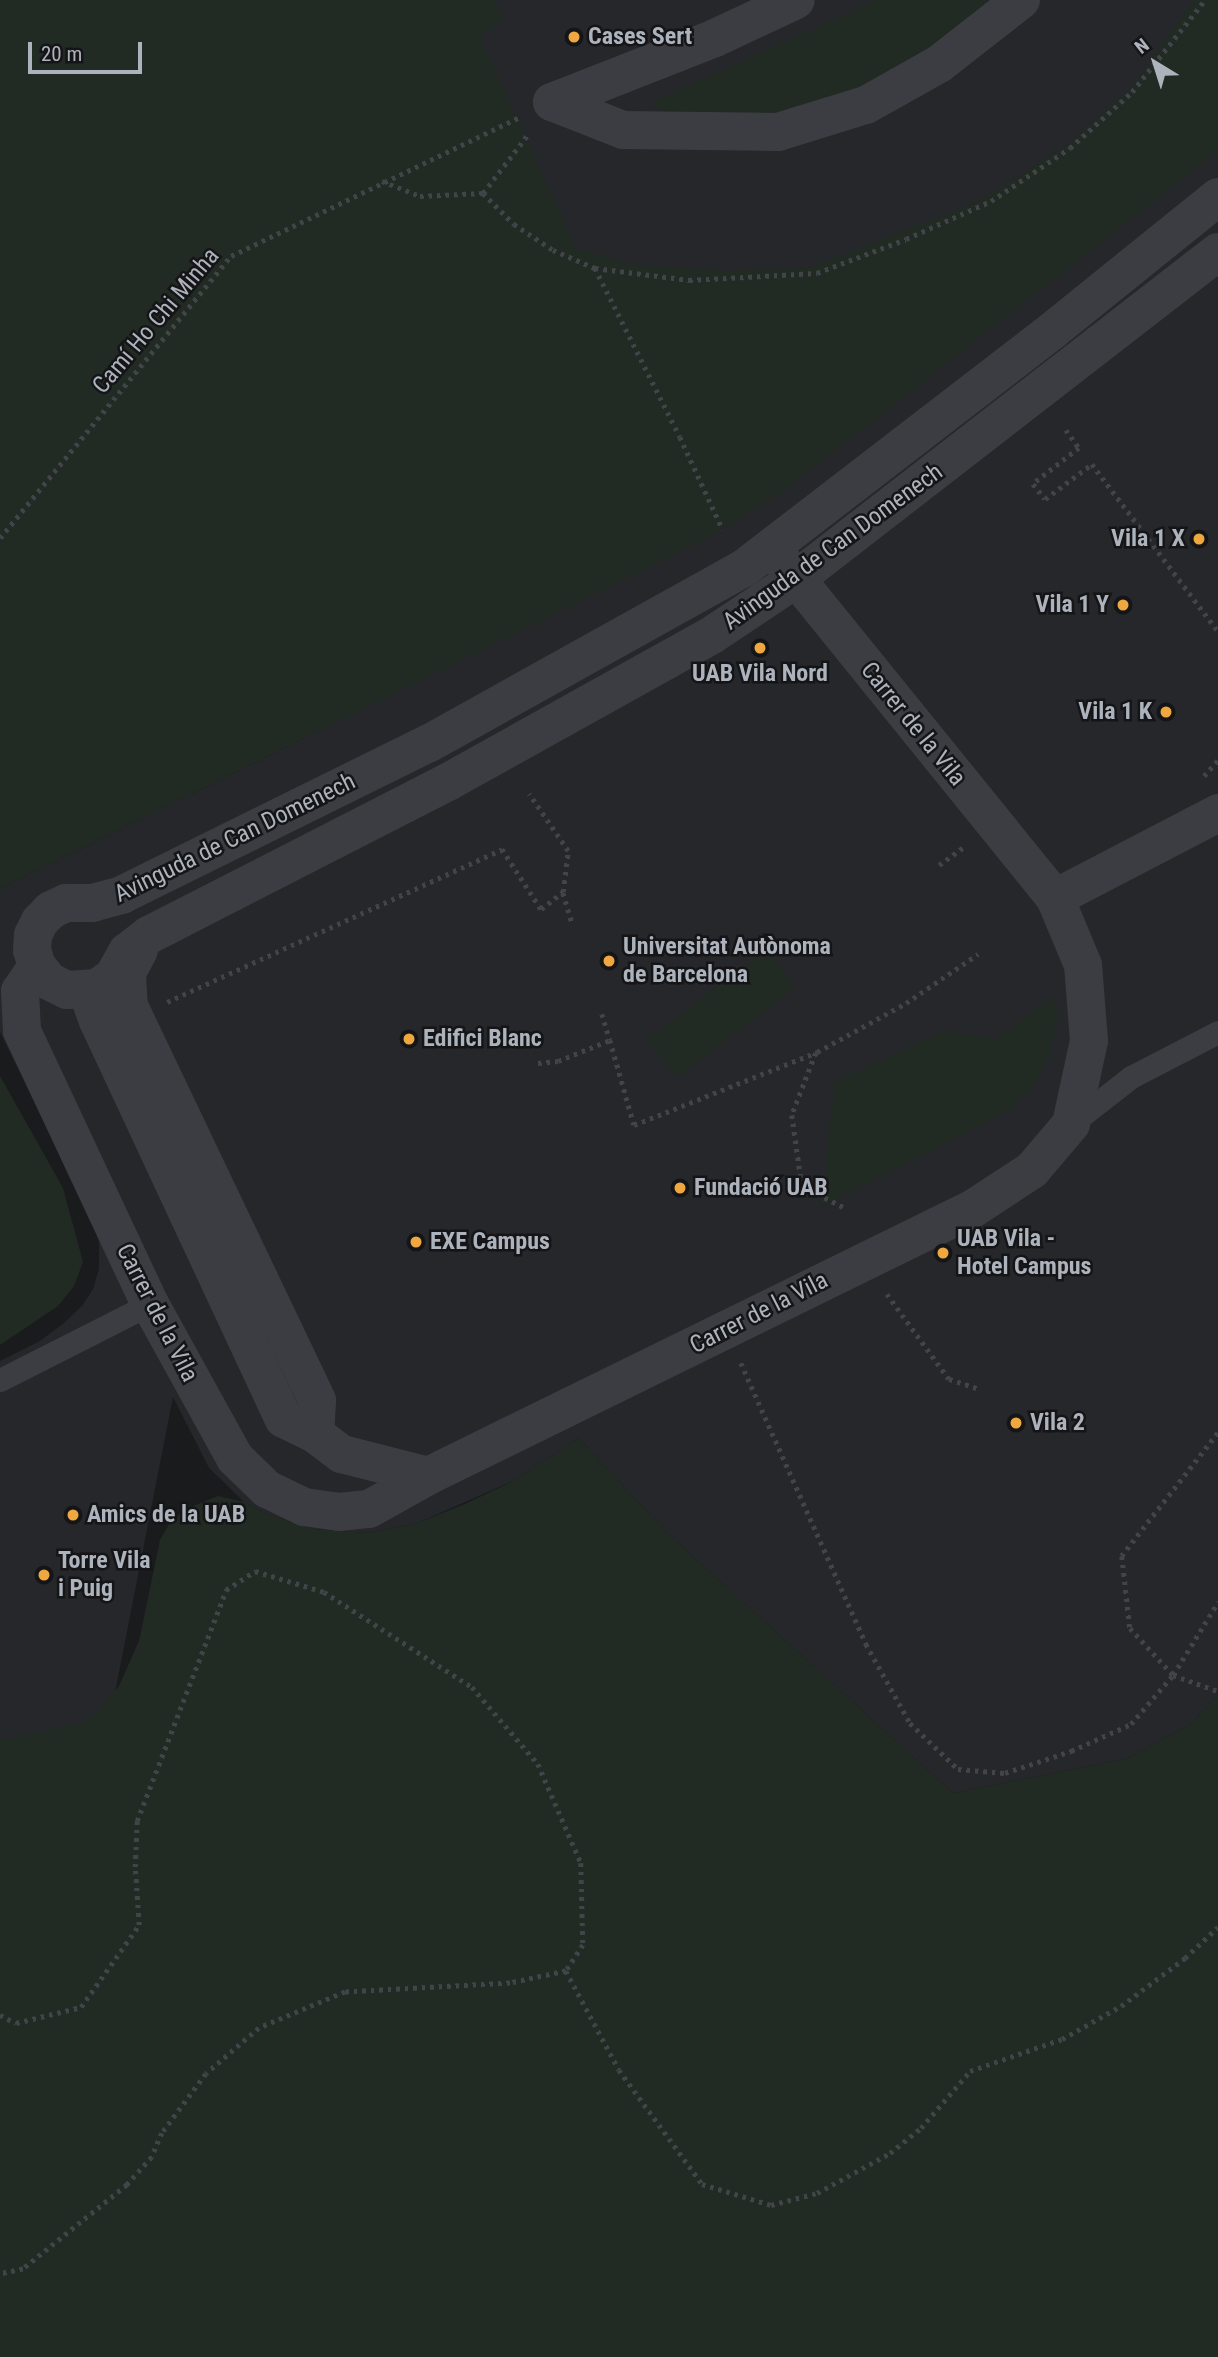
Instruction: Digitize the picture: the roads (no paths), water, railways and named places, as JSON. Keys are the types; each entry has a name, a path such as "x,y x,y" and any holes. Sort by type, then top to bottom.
{"street":[{"path":"796,0 715,38 552,102 623,130 778,132 866,105 939,64 1021,0"},
{"name":"Avinguda de Can Domenech","path":"37,966 32,950 33,935 40,921 51,910 66,903 93,903 122,895 429,743 715,585 772,549 1218,197"},
{"name":"Avinguda de Can Domenech","path":"88,991 113,976 127,953 149,935 448,782 712,635 796,579 1218,252"},
{"name":"Carrer de la Vila","path":"37,966 20,991 22,1031 150,1304 235,1458 267,1489 304,1507 339,1512 369,1509 428,1476 974,1208 1032,1170 1071,1124 1089,1041 1083,965 1055,898 772,549"},
{"path":"1055,898 1218,813"},
{"path":"149,935 127,973 129,1006 317,1401 316,1434"},
{"path":"37,966 58,987 88,991 97,1021 284,1419 316,1434 342,1454 428,1476"}],"lane":[{"name":"Carrer de la Vila","path":"1071,1124 1131,1077 1218,1032"},
{"path":"0,1380 150,1304"}],"place":[{"name":"Cases Sert","path":"574,37"},
{"name":"Vila 1 X","path":"1199,539"},
{"name":"Vila 1 Y","path":"1123,605"},
{"name":"UAB Vila Nord","path":"760,648"},
{"name":"Vila 1 K","path":"1166,712"},
{"name":"Universitat Autònoma de Barcelona","path":"609,961"},
{"name":"Edifici Blanc","path":"409,1039"},
{"name":"Fundació UAB","path":"680,1188"},
{"name":"EXE Campus","path":"416,1242"},
{"name":"UAB Vila - Hotel Campus","path":"943,1253"},
{"name":"Vila 2","path":"1016,1423"},
{"name":"Amics de la UAB","path":"73,1515"},
{"name":"Torre Vila i Puig","path":"44,1575"}]}
